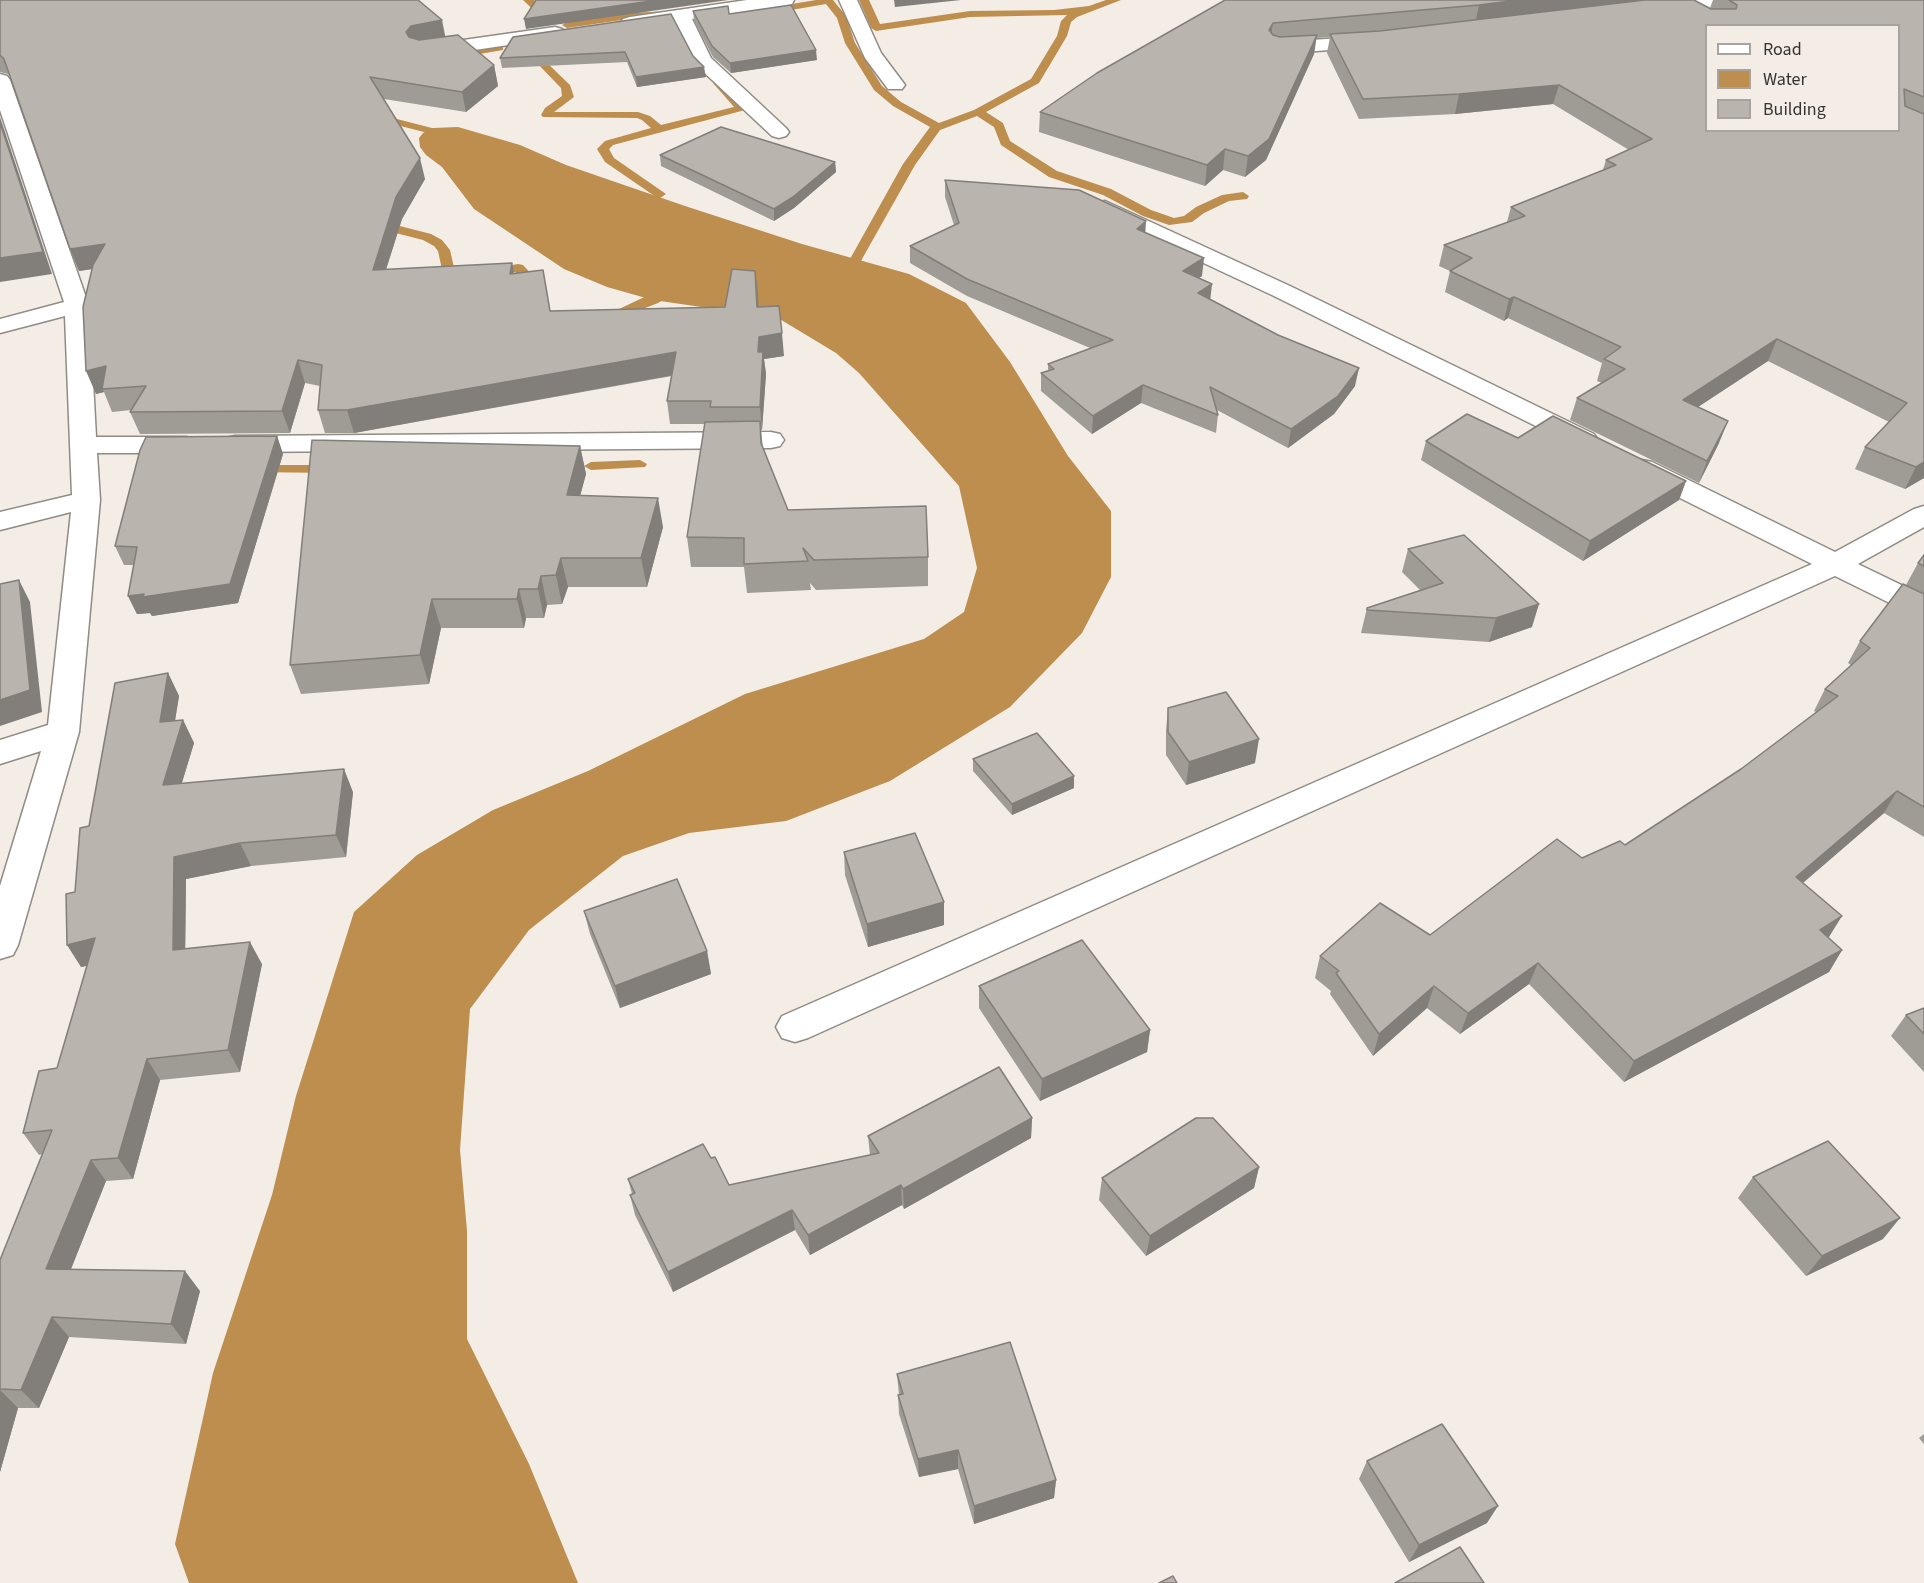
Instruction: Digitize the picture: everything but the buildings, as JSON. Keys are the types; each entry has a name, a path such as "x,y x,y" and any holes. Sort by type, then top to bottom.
{"street":[{"path":"610,25 785,0"},
{"path":"848,0 872,54 895,86"},
{"path":"1672,5 1727,0"},
{"path":"1672,5 1716,24"},
{"path":"680,15 703,61 779,132"},
{"path":"423,52 575,30"},
{"path":"1278,48 1398,40"},
{"path":"0,80 76,306 86,500 63,732 0,945"},
{"path":"1084,199 1282,291 1924,608"},
{"path":"0,326 76,306"},
{"path":"83,446 771,440"},
{"path":"0,521 86,500"},
{"path":"795,1027 1836,564 1924,515"},
{"path":"0,752 63,732"}],"water":[{"path":"458,127 520,145 566,165 685,206 802,244 909,274 966,303 1010,362 1068,456 1111,511 1111,577 1082,633 1010,707 890,781 786,821 689,833 623,856 529,930 470,1009 460,1150 467,1231 467,1339 529,1464 578,1583 189,1583 175,1544 213,1373 272,1195 296,1096 354,912 417,855 493,810 588,771 745,694 924,639 964,612 977,568 959,486 859,373 836,353 778,318 653,300 607,287 564,269 474,209 442,167 426,155 420,147 419,138 423,133 433,128"}],"waterway":[{"path":"528,0 551,21"},
{"path":"828,0 842,18 850,43 878,88 897,104 937,126 909,164 856,259 848,283"},
{"path":"864,0 876,28 970,14 1054,13 1089,9"},
{"path":"978,112 1035,81 1062,36 1066,21 1073,15 1116,0"},
{"path":"768,11 828,1"},
{"path":"567,25 629,16 670,14"},
{"path":"547,47 539,60 566,87 568,97 549,110 547,115 638,115 646,118 659,129"},
{"path":"456,55 499,48"},
{"path":"660,194 609,160 603,149 609,143 621,139 741,108 718,83"},
{"path":"938,127 978,112"},
{"path":"978,112 999,125 1005,143 1053,174 1107,192 1147,213 1173,222 1188,219 1200,210 1226,198 1243,196"},
{"path":"377,113 385,119 428,130 449,140"},
{"path":"379,220 388,227 427,237 438,243 444,250 449,276 462,276"},
{"path":"490,273 518,268 530,279 532,293"},
{"path":"607,318 653,300 674,287"},
{"path":"591,466 640,464"},
{"path":"254,469 334,469"}]}
